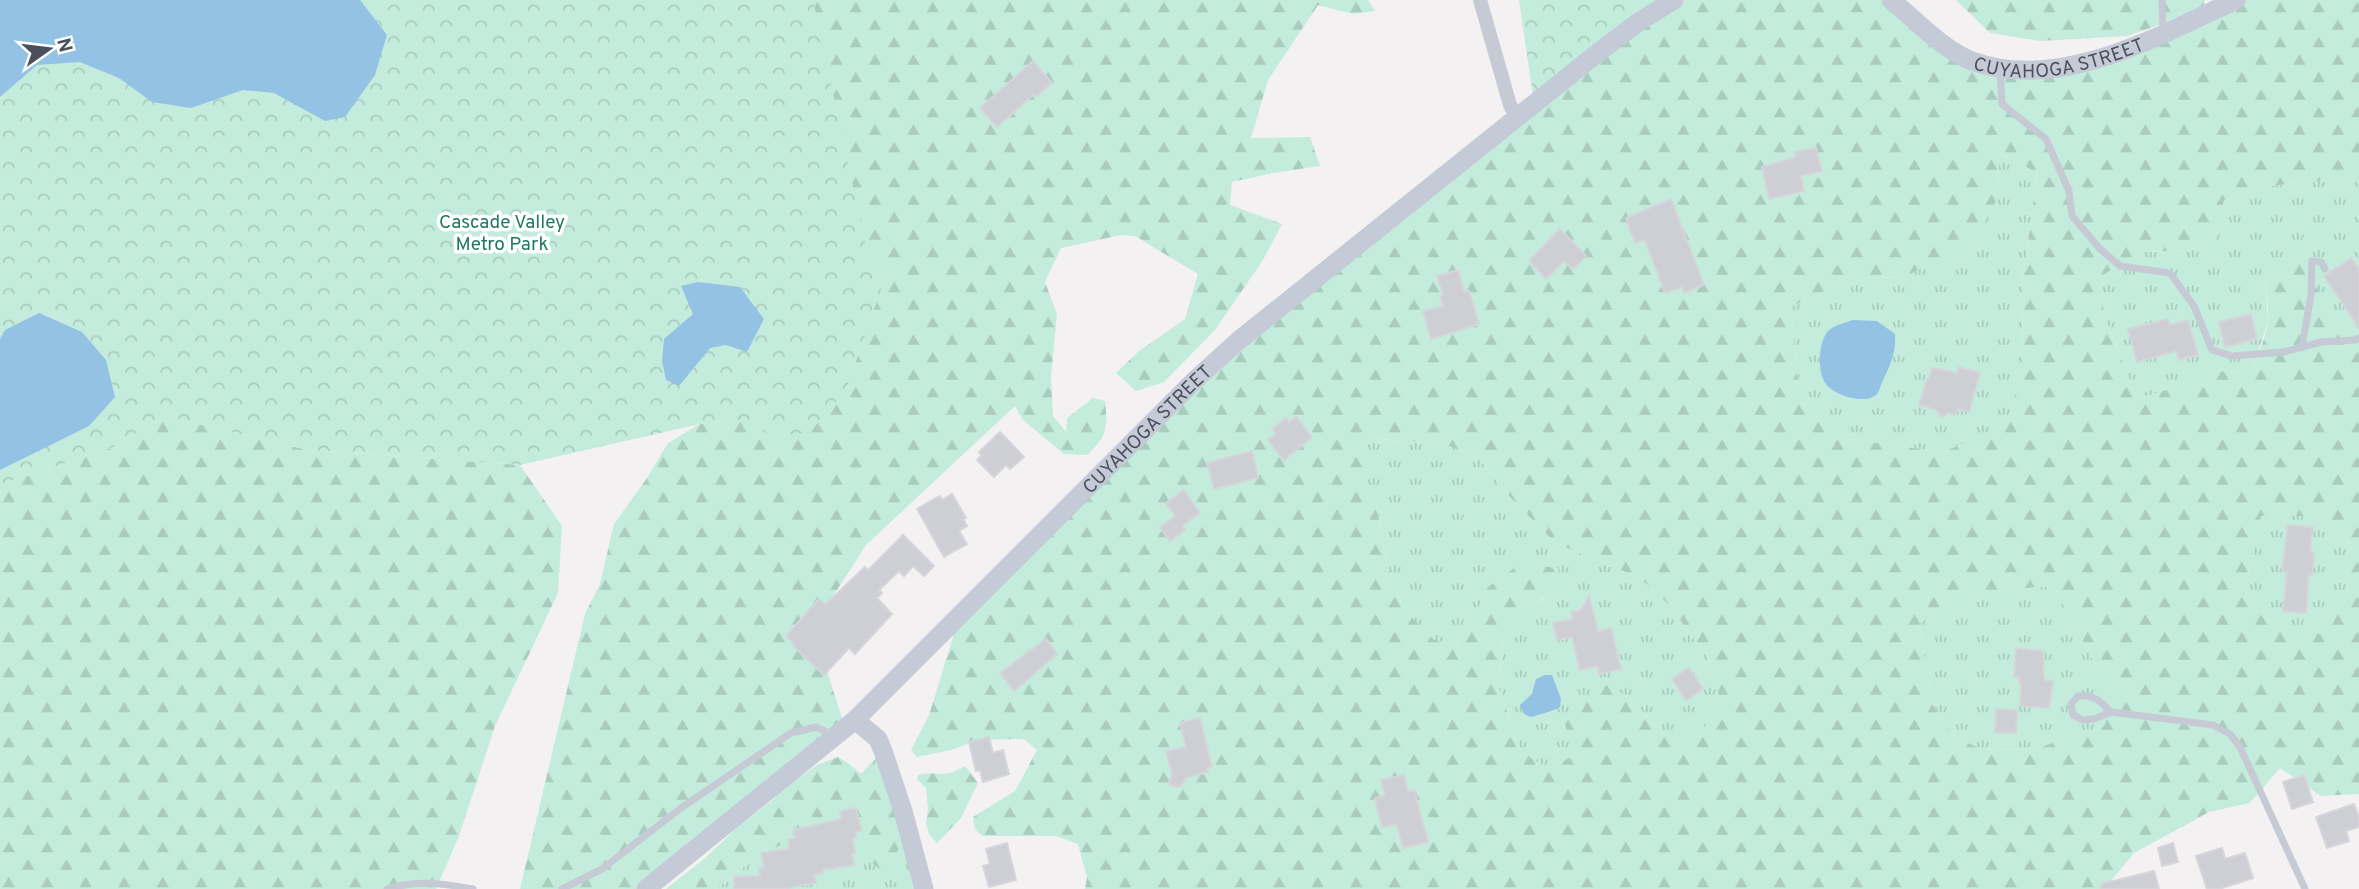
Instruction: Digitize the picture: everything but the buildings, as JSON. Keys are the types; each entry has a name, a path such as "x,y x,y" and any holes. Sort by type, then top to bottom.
{"street":[{"path":"1480,0 1510,105 1516,117"},
{"name":"CUYAHOGA STREET","path":"646,889 855,720 1195,380 1317,276 1516,117 1637,23 1674,0"},
{"name":"CUYAHOGA STREET","path":"1891,0 1950,48 1971,60 2000,68 2036,71 2086,63 2164,33 2236,0"},
{"path":"855,720 878,739 883,751 903,811 923,889"}],"lane":[{"path":"2162,0 2164,33"},
{"path":"2000,68 2001,104 2046,139 2069,191 2072,216 2100,249 2120,266 2169,273 2194,306 2212,350 2232,356 2284,352 2321,342 2359,338"},
{"path":"2302,347 2311,295 2312,261 2321,262 2325,269"},
{"path":"2111,712 2099,699 2089,695 2078,696 2071,704 2073,715 2083,720 2111,712 2213,725 2230,734 2240,747 2305,889"},
{"path":"562,889 602,869 681,808 791,733 816,727 835,736"},
{"path":"387,889 404,884 439,883 472,889"}],"green space":[{"name":"Cascade Valley Metro Park","path":"0,0 813,0 866,247 886,275 846,390 810,432 771,437 747,419 700,424 520,465 308,450 164,416 116,446 0,485"},
{"path":"777,0 1368,0 1375,11 1353,14 1318,5 1268,80 1251,138 1310,137 1320,166 1232,182 1230,205 1282,224 1263,260 1215,330 1164,382 1136,391 1116,373 1139,351 1185,319 1198,274 1135,236 1121,235 1061,248 1045,282 1057,314 1051,377 1053,416 1066,432 1067,418 1093,398 1105,401 1105,431 1087,455 1064,454 1023,420 1015,406 866,545 824,610 827,671 845,728 644,889 520,889 585,614 600,584 614,524 668,443 700,424 747,419 771,437 866,247"},
{"path":"1519,0 1674,0 1534,103"},
{"path":"1640,0 1891,0 1971,60 2061,68 2236,0 2359,0 2359,179 2356,177 2259,187 2224,200 2214,244 2193,250 2143,252 2101,276 2104,315 2137,399 2173,388 2213,371 2252,372 2267,326 2266,281 2273,270 2295,256 2339,321 2359,332 2359,794 2321,796 2280,768 2250,803 2209,812 2134,853 2109,883 2110,889 1085,889 1087,877 1078,844 1056,836 982,836 975,829 973,817 1015,791 1037,750 1024,739 974,740 955,749 917,757 911,750 929,715 959,618 1195,380 1516,117","holes":["1999,152 2037,173 2022,288 2023,366 2007,425 1943,452 1834,437 1799,397 1791,307 1823,292 1868,278 1903,277 1972,246 1998,197","1375,439 1441,443 1479,458 1509,496 1555,543 1640,578 1669,605 1712,663 1720,701 1708,725 1676,741 1658,730 1632,699 1606,685 1580,700 1565,724 1574,755 1548,769 1521,751 1499,689 1503,639 1523,611 1561,586 1558,568 1520,564 1488,587 1471,623 1455,646 1433,639 1403,608 1386,560 1377,508 1365,472 1355,453","2283,514 2314,518 2351,544 2347,596 2326,636 2264,618 2246,599 2249,567 2261,516","2045,586 2067,609 2102,678 2118,686 2104,726 2032,750 1981,749 1952,735 1932,704 1919,623 1964,596"]},
{"path":"1956,0 2205,0 2202,10 2127,36 2040,41 1990,33"},
{"path":"1999,152 2037,173 2022,288 2023,366 2008,425 1943,452 1834,437 1799,397 1791,307 1823,292 1868,278 1903,277 1931,263 1998,197"},
{"path":"2356,177 2359,179 2359,332 2339,321 2295,257 2265,282 2268,321 2252,372 2213,371 2173,388 2137,399 2104,315 2101,276 2143,252 2193,250 2214,244 2224,200 2259,187"},
{"path":"164,416 308,450 520,465 562,526 558,593 495,726 459,836 436,889 0,889 0,485 116,446"},
{"path":"1375,439 1441,443 1479,458 1509,496 1555,543 1640,578 1669,605 1712,663 1721,702 1708,725 1676,741 1658,730 1632,699 1574,755 1548,769 1521,751 1499,689 1503,639 1523,611 1545,597 1488,587 1471,623 1454,647 1433,639 1403,608 1386,560 1377,508 1354,453"},
{"path":"2283,514 2314,518 2351,544 2347,596 2326,637 2264,618 2246,599 2249,567 2261,515"},
{"path":"2045,586 2067,609 2102,678 2118,686 2104,726 2032,750 1981,749 1952,735 1932,704 1919,623 1964,596"},
{"path":"883,751 924,889 716,889 753,859 774,849 818,818"},
{"path":"838,757 876,781 900,817 900,848 882,870 865,858 861,835 839,821 834,814 818,818 774,849 753,859 716,889 666,889 773,800 779,792 817,765"},
{"path":"965,766 978,783 961,818 937,843 929,834 926,824 926,788 917,779 918,775 946,774"}],"water":[{"path":"0,0 360,0 387,35 375,75 345,117 325,121 274,93 243,90 191,108 152,102 119,78 80,62 37,65 0,97"},
{"path":"698,282 740,287 764,319 747,352 726,345 710,348 679,386 666,380 662,361 664,339 693,314 681,286"},
{"path":"39,313 82,332 106,360 115,397 89,426 0,470 0,339 5,330"},
{"path":"1853,320 1877,321 1895,334 1891,363 1878,392 1871,398 1857,399 1835,392 1826,384 1821,372 1822,343 1828,331"},
{"path":"1552,675 1561,699 1560,707 1531,717 1524,714 1520,705 1532,694 1536,679"}]}
